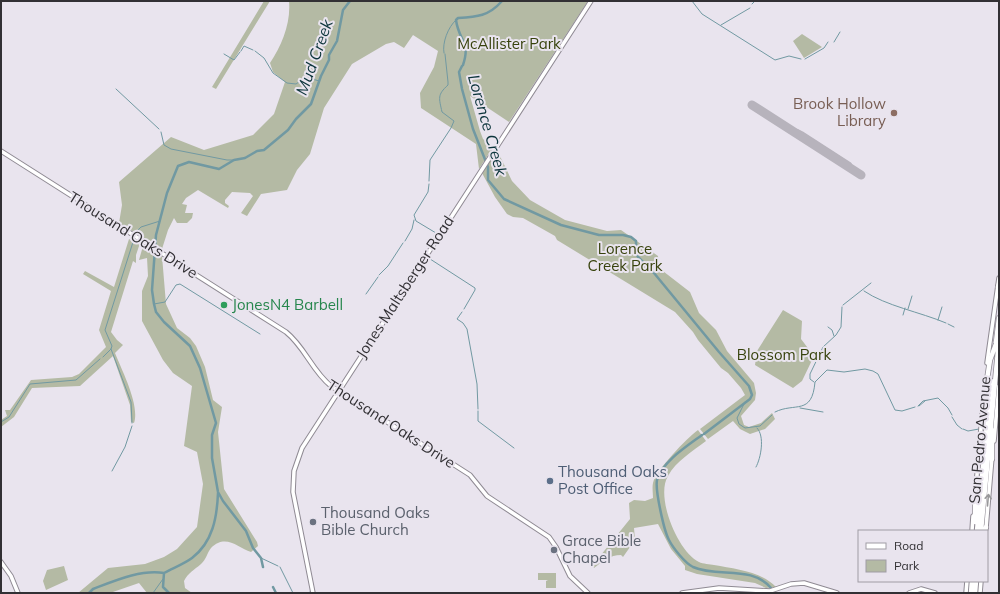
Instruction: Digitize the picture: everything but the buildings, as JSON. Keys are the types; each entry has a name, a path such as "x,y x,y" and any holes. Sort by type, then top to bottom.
{"highway":[{"path":"981,530 999,318"},
{"path":"983,406 990,361 998,341"},
{"path":"974,530 998,341"},
{"path":"992,459 994,382"},
{"path":"974,530 975,496"},
{"path":"971,593 972,582"},
{"path":"975,593 976,582"}],"main road":[{"name":"Jones Maltsberger Road","path":"313,593 294,501 294,472 302,448 591,1"},
{"name":"Thousand Oaks Drive","path":"1,151 288,334 301,348 316,372 327,383 470,475 487,496 544,534 554,544 572,578 588,593"},
{"name":"San Pedro Avenue","path":"975,496 990,341 999,278"},
{"path":"998,328 995,329 992,325 987,331 990,341 993,339 998,341"},
{"name":"San Pedro Avenue","path":"986,530 999,386"},
{"path":"1,562 11,576 18,593"},
{"path":"966,593 967,582"},
{"path":"980,593 981,582"},
{"path":"682,593 719,588 770,591 792,584 804,583 837,593"},
{"path":"909,593 921,589 935,593"}],"green space":[{"path":"264,1 270,1 216,89 212,87"},
{"name":"McAllister Park","path":"289,1 588,1 509,122 470,96 483,139 493,147 479,169 476,144 421,108 420,93 434,67 438,51 413,35 404,48 394,42 386,44 352,64 324,108 310,154 297,170 287,190 261,194 247,216 241,213 253,196 250,193 232,192 225,200 225,203 229,206 228,208 198,190 186,198 182,204 187,205 185,213 193,213 192,218 187,223 177,223 174,218 168,230 162,249 119,223 122,205 119,182 171,137 204,150 253,135 274,114 285,82 273,72 270,63 285,34 289,17"},
{"path":"802,34 822,47 804,58 793,41"},
{"name":"Lorence Creek Park","path":"497,150 512,181 530,200 565,220 607,231 621,230 658,256 659,268 690,292 699,313 716,330 727,351 754,383 756,393 755,400 741,416 744,425 749,427 761,423 772,413 775,419 765,429 750,434 740,429 733,421 708,439 700,429 745,395 741,388 728,373 721,368 693,332 675,312 557,240 555,236 523,218 513,217 507,214 495,197 482,173"},
{"path":"129,239 137,244 138,241 140,243 136,255 136,263 133,261 111,332 123,345 115,353 126,378 135,407 134,423 131,422 130,405 113,356 80,386 32,388 14,417 1,427 1,420 7,416 5,410 10,410 31,380 72,377 79,374 106,347 99,330 111,291 83,274 85,271 114,287"},
{"path":"143,246 162,256 166,304 177,328 190,338 196,346 205,367 213,400 222,407 218,432 224,489 258,546 251,552 232,543 222,542 216,544 208,552 203,562 189,574 184,581 185,588 192,593 147,593 139,583 110,593 78,593 108,568 145,564 164,557 177,549 197,527 203,484 197,452 184,446 192,386 173,373 163,360 142,321 142,291 148,276 147,258 139,260"},
{"name":"Blossom Park","path":"783,310 802,321 801,339 814,356 802,381 793,388 755,365 757,351"},
{"path":"698,430 706,441 675,466 668,476 665,485 664,497 667,510 677,536 683,547 699,562 755,574 763,577 776,587 766,588 755,583 697,574 685,570 685,566 671,549 658,524 634,528 635,540 623,557 621,555 613,556 594,568 592,566 630,519 629,503 634,500 645,501 653,498 653,483 655,477 680,447"},
{"path":"64,566 68,580 46,590 43,581 47,570"},
{"path":"538,573 556,573 556,588 546,588 546,581 548,580 538,580"}],"waterway":[{"name":"Mud Creek","path":"263,567 261,558 253,548 246,531 218,492 212,458 212,435 216,423 200,368 190,346 164,322 156,312 152,290 156,235 167,193 178,166 189,162 219,169 234,160 245,158 257,151 264,150 288,130 296,119 311,104 321,76 329,60 329,55 337,41 343,10 350,1"},
{"name":"Lorence Creek","path":"463,65 466,51 456,20 458,18 477,16 487,13 502,1"},
{"path":"692,1 702,14 775,60 789,56 801,59"},
{"path":"752,4 755,1"},
{"path":"721,25 750,8"},
{"path":"444,53 446,35 456,20"},
{"path":"834,42 840,32"},
{"path":"805,59 824,48 828,42"},
{"path":"241,51 244,46 253,50"},
{"path":"255,51 264,58 273,73 287,83 296,84 306,77 319,81"},
{"path":"224,54 234,60 240,52"},
{"path":"429,181 430,160 454,121 442,112 440,103 440,94 448,85 445,54"},
{"name":"Lorence Creek","path":"462,66 459,72 462,89 473,129 488,167 488,180 504,199 561,225 599,235 623,235 631,237 636,241 636,254 639,258 654,273 749,386 752,395 750,399 704,434"},
{"path":"116,89 159,129"},
{"path":"161,132 164,145 171,149 227,160 234,160"},
{"path":"427,246 436,233 416,221 414,215 428,192 429,184"},
{"path":"405,241 412,229 414,220"},
{"path":"135,233 141,227 160,221"},
{"path":"103,357 112,346 105,330 134,239"},
{"path":"379,275 388,266 403,243"},
{"path":"427,257 475,288 464,309"},
{"path":"366,294 378,277"},
{"path":"843,305 871,283"},
{"path":"154,304 165,302 176,285 180,284 260,334"},
{"path":"864,291 882,301 946,323"},
{"path":"908,309 912,296"},
{"path":"814,382 810,379 810,374 823,347 836,335 841,327 842,307"},
{"path":"938,320 942,307"},
{"path":"903,315 905,308"},
{"path":"462,312 457,319 463,323 467,329 477,384 478,409"},
{"path":"948,324 954,327"},
{"path":"828,327 832,330 834,336"},
{"path":"111,349 131,402 132,423"},
{"path":"1,422 9,417 30,384 76,380 100,359"},
{"path":"775,412 806,404 810,400 813,393 815,382 827,370 844,372 865,369 873,371 878,374 895,410 902,411 915,407"},
{"path":"918,406 923,401 938,398 948,408 952,415"},
{"path":"919,406 925,401"},
{"path":"745,402 737,418 739,424 745,428 760,426 772,415"},
{"path":"800,408 823,412"},
{"path":"478,411 478,421 514,448"},
{"path":"952,417 957,425 962,429"},
{"path":"112,471 125,447 132,426"},
{"path":"756,467 762,441 757,428"},
{"path":"963,429 968,431 979,429"},
{"name":"Lorence Creek","path":"702,435 682,449 669,461 660,473 657,480 660,510 669,540 686,562 693,567 713,572 745,574 763,581 771,588"},
{"path":"169,593 163,587 164,573 192,558 205,544 215,520 218,493"},
{"path":"261,558 278,566"},
{"path":"280,567 293,593"},
{"path":"89,593 93,589 128,576 155,572 164,573"},
{"path":"153,593 163,579"},
{"name":"Mud Creek","path":"273,587 276,593"}],"taxiway":[{"path":"796,134 798,131 802,133 850,164"}],"runway":[{"path":"752,105 861,175"}],"place":[{"name":"Brook Hollow Library","path":"894,113"},
{"name":"JonesN4 Barbell","path":"224,305"},
{"name":"Thousand Oaks Post Office","path":"550,481"},
{"name":"Thousand Oaks Bible Church","path":"313,522"},
{"name":"Grace Bible Chapel","path":"554,550"}]}
